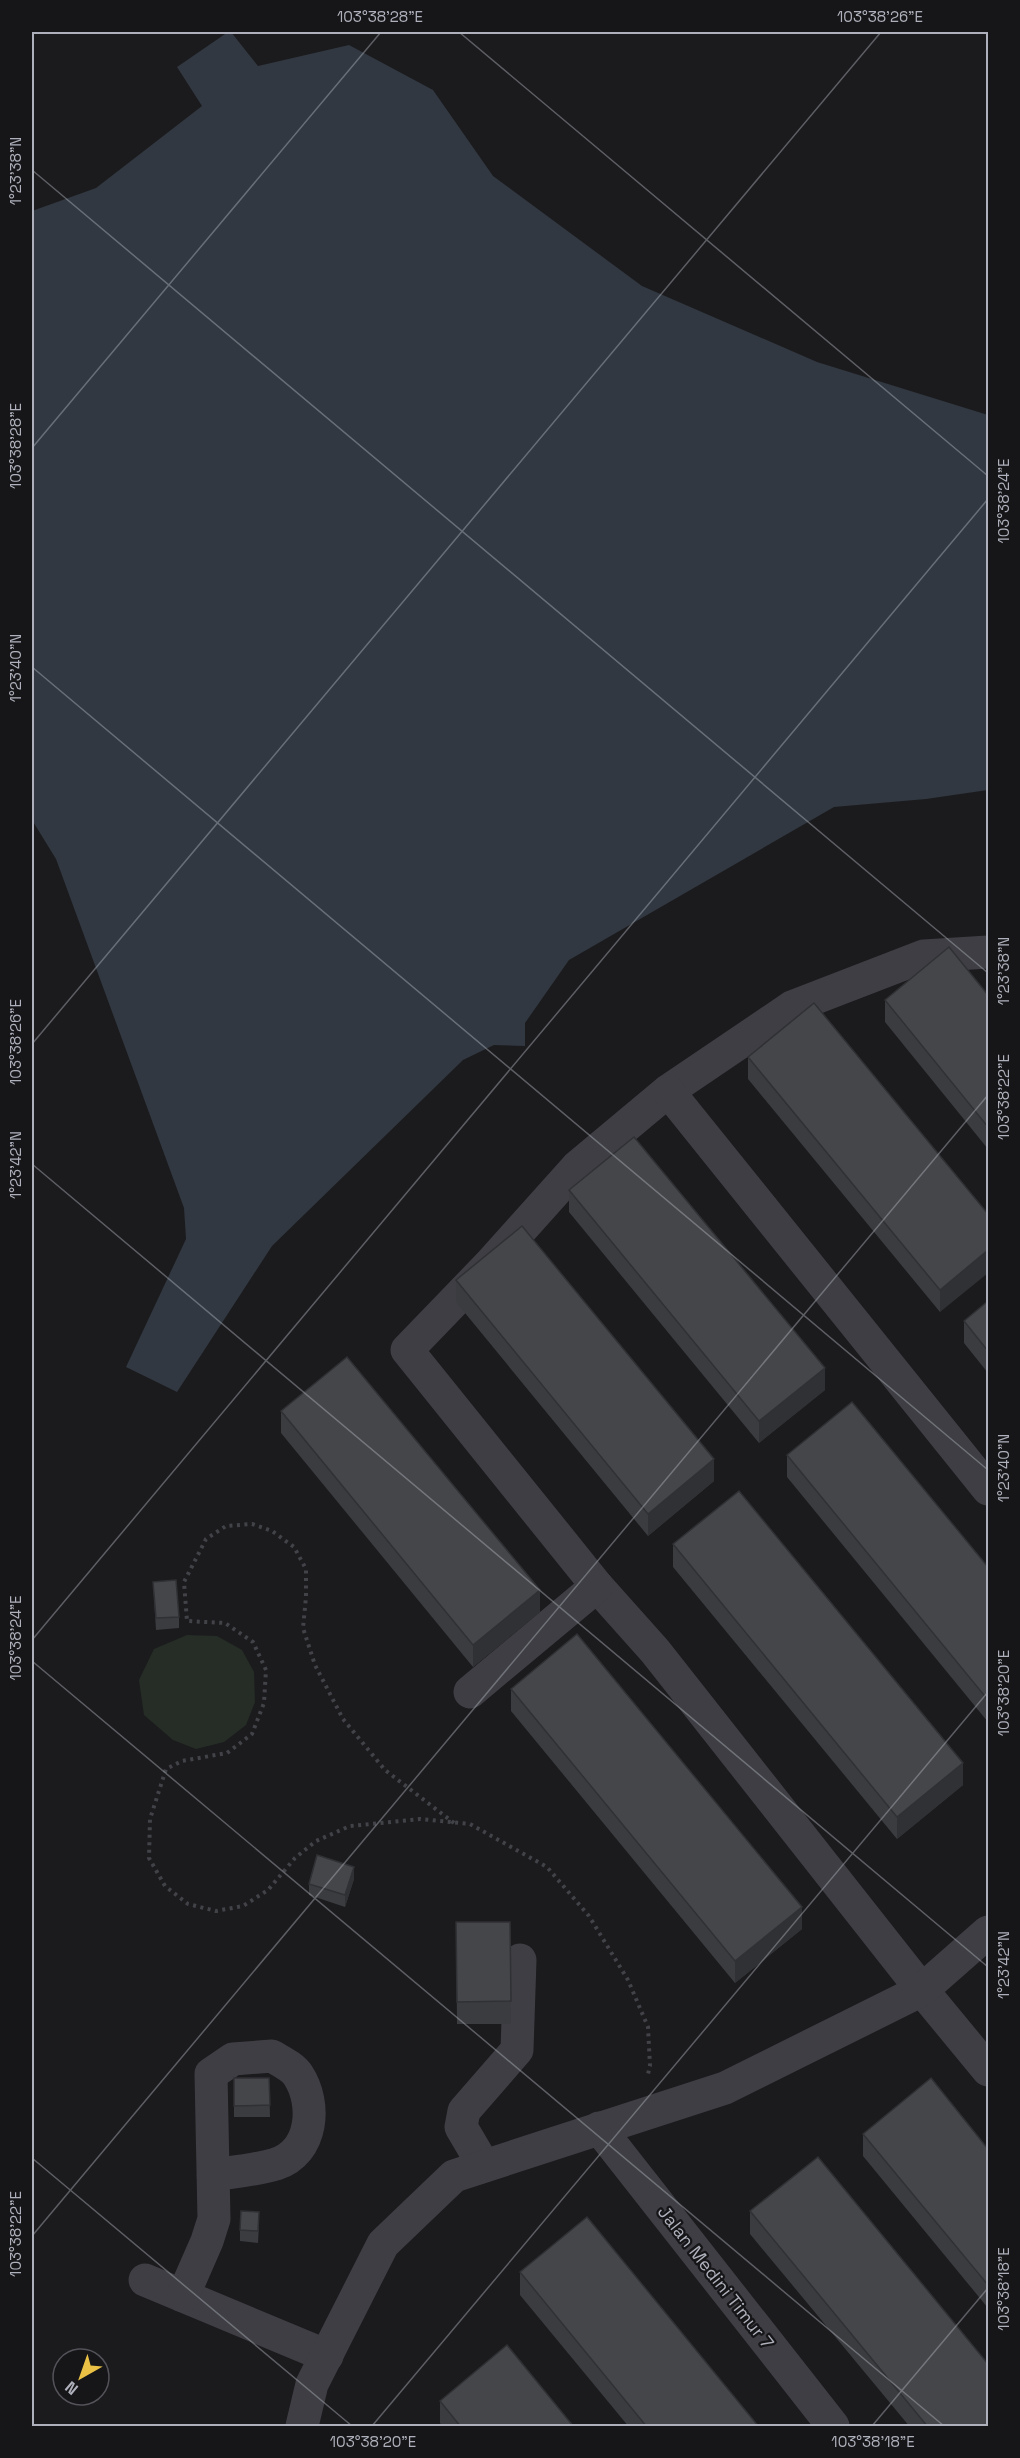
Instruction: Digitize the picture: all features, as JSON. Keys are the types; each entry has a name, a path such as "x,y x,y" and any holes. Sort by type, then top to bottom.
{"street":[{"path":"988,952 924,956 792,1007 668,1091 577,1167 490,1264 407,1350 597,1586 655,1651 922,1990 988,2070"},
{"path":"668,1091 988,1489"},
{"path":"470,1692 597,1586"},
{"path":"302,2427 312,2384 383,2244 454,2176 725,2088 922,1990 988,1932"},
{"path":"484,2166 461,2127 464,2111 516,2050 520,1960"},
{"name":"Jalan Medini Timur 7","path":"599,2128 833,2427"},
{"path":"183,2296 214,2219 213,2175"},
{"path":"145,2280 327,2356"}],"path":[{"path":"454,1823 385,1770 344,1719 315,1665 303,1628 306,1569 294,1547 272,1531 252,1524 226,1526 206,1539 184,1582 187,1621 225,1623 252,1642 266,1670 264,1704 252,1734 227,1753 182,1761 166,1769 150,1820 149,1858 165,1886 188,1904 216,1911 243,1906 268,1890 295,1858 316,1841 350,1826 420,1819 454,1823 470,1824 547,1868 589,1916 628,1980 648,2027 650,2066 639,2116"}],"shaded area":[{"path":"231,32 258,66 349,45 433,90 493,176 642,286 817,362 988,415 988,790 926,799 834,807 569,960 525,1023 525,1046 494,1045 463,1060 272,1246 177,1392 126,1367 186,1239 184,1208 56,859 32,820 32,211 96,188 202,106 177,67"},
{"path":"187,1635 217,1636 242,1650 254,1672 255,1702 246,1725 224,1742 196,1749 173,1740 144,1715 139,1680 154,1649"}],"building":[{"path":"949,947 988,995 988,1127 885,1000"},
{"path":"814,1003 988,1214 988,1250 940,1290 748,1057"},
{"path":"634,1137 825,1368 759,1421 569,1190"},
{"path":"522,1226 714,1459 648,1514 456,1280"},
{"path":"988,1301 988,1351 964,1321"},
{"path":"347,1357 540,1590 473,1645 281,1411"},
{"path":"852,1402 988,1567 988,1700 787,1455"},
{"path":"739,1491 963,1763 897,1817 673,1544"},
{"path":"176,1580 179,1617 156,1618 153,1582"},
{"path":"577,1634 802,1907 735,1961 511,1689"},
{"path":"317,1855 354,1867 345,1895 309,1884"},
{"path":"456,1922 510,1922 511,2001 457,2002"},
{"path":"234,2078 269,2078 270,2105 234,2106"},
{"path":"931,2078 988,2149 988,2285 863,2134"},
{"path":"818,2157 988,2364 988,2427 928,2427 750,2211"},
{"path":"241,2211 259,2212 258,2231 240,2230"},
{"path":"587,2217 759,2427 647,2427 520,2272"},
{"path":"507,2345 574,2427 461,2427 440,2401"}]}
